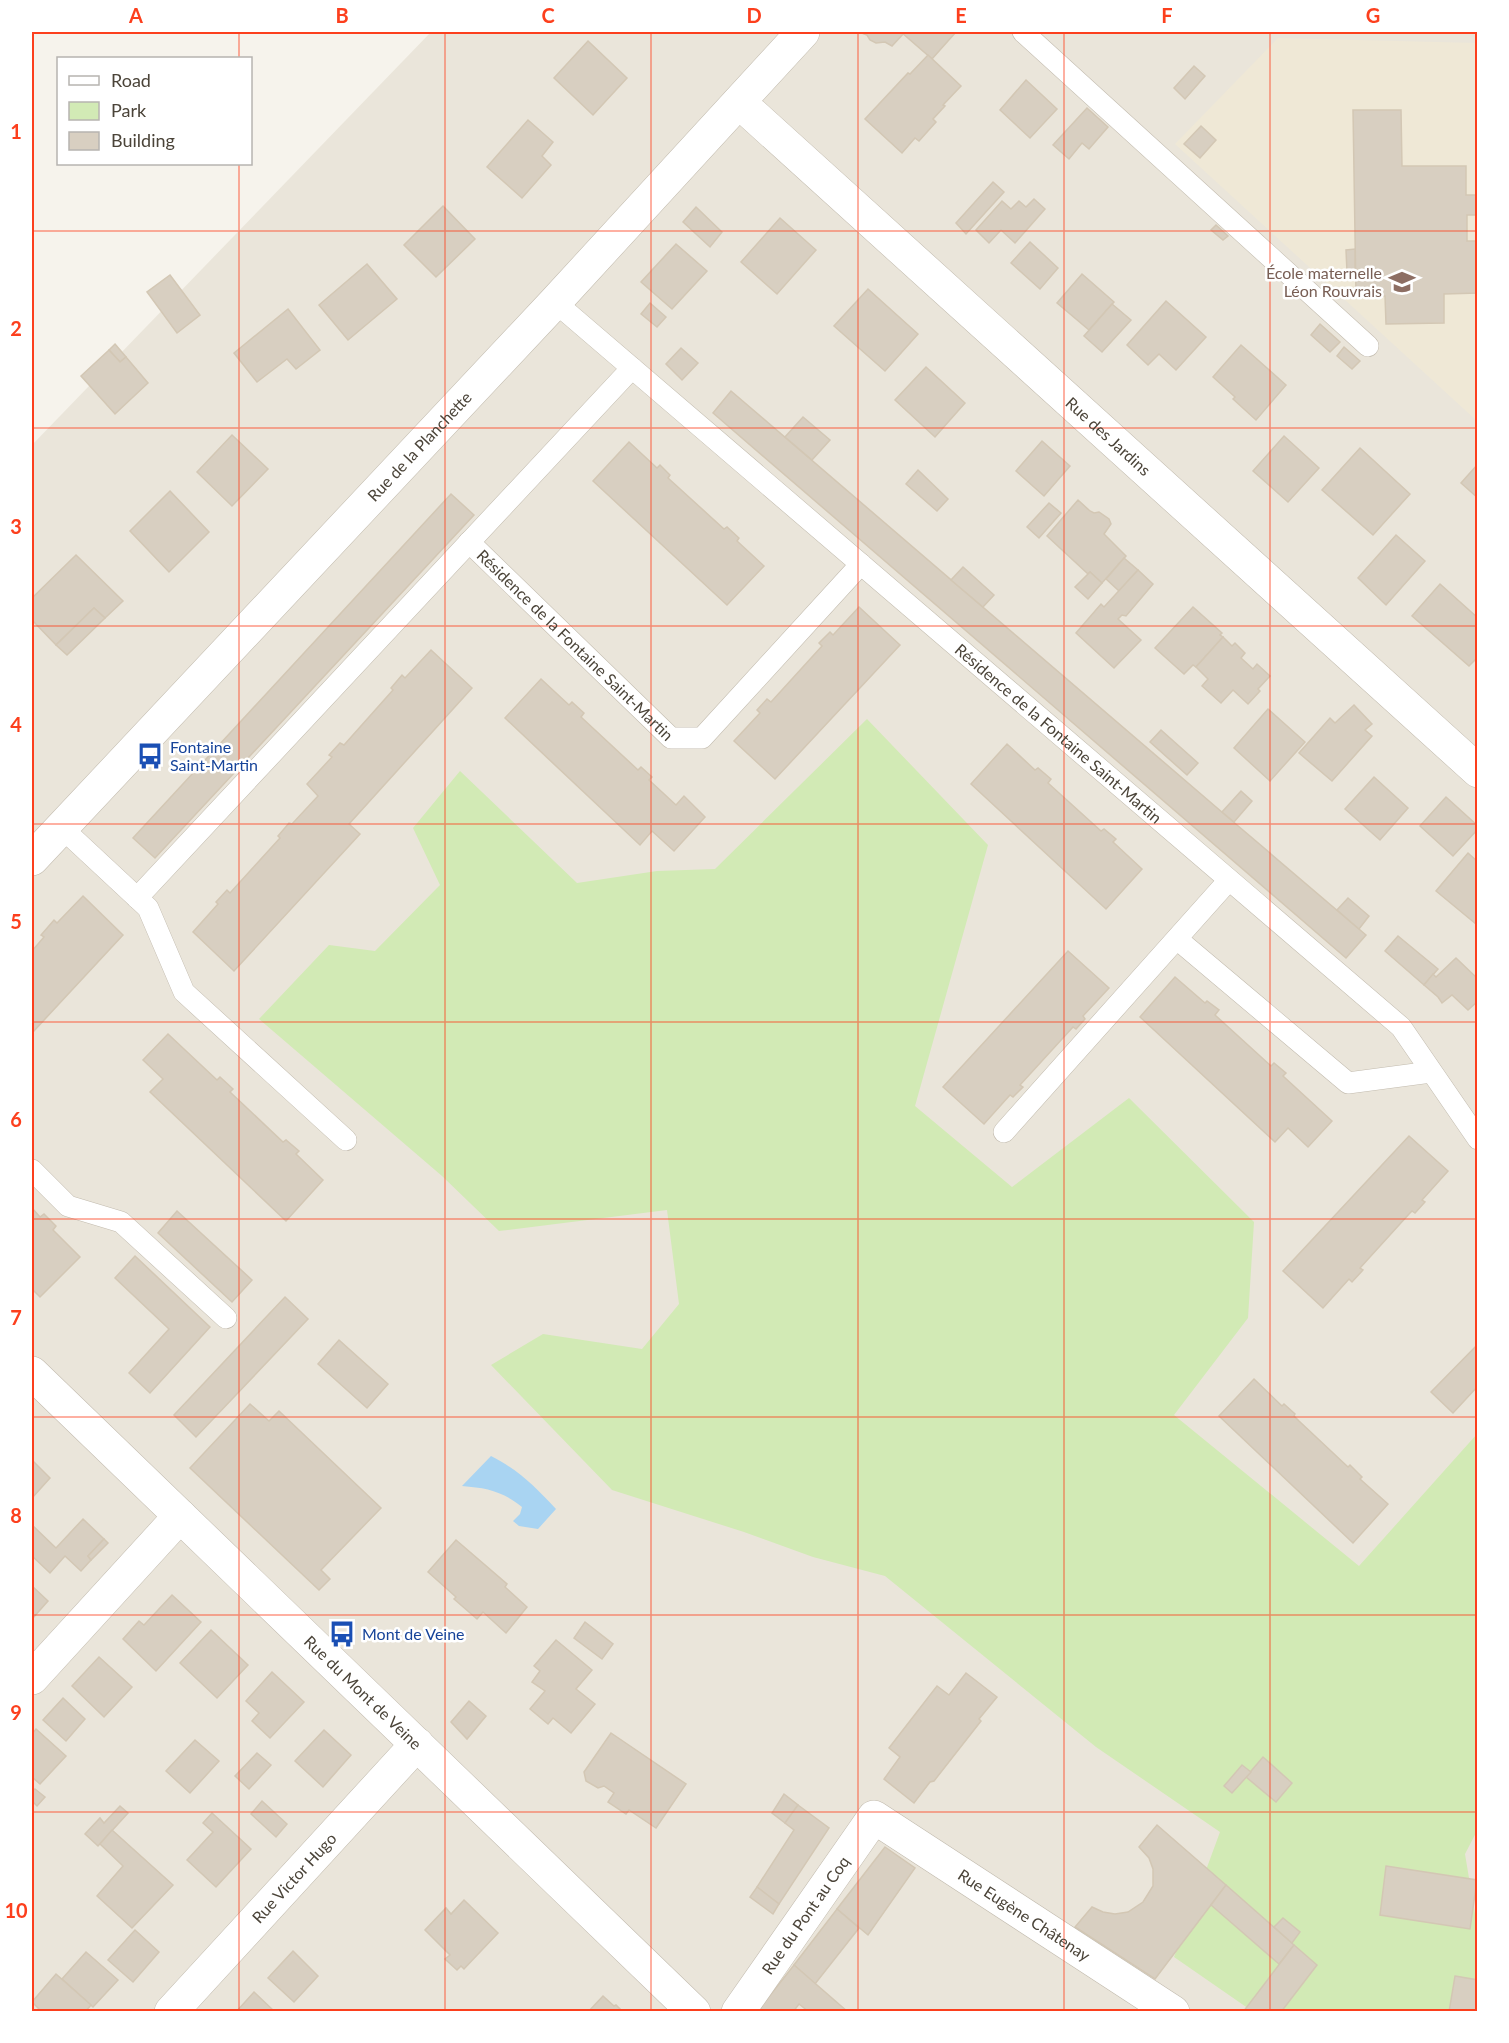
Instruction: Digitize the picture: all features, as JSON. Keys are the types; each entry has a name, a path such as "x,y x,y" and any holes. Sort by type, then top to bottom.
{"street":[{"name":"Rue de la Planchette","path":"32,859 555,302 803,32"},
{"name":"Rue des Jardins","path":"739,102 1478,771"},
{"name":"Rue du Mont de Veine","path":"32,1373 694,2012"},
{"path":"32,1678 180,1516"},
{"name":"Rue Victor Hugo","path":"171,2012 417,1744"},
{"name":"Rue du Pont au Coq","path":"738,2012 874,1817"},
{"name":"Rue Eugène Châtenay","path":"874,1817 1173,2012"}],"lane":[{"path":"1023,32 1368,346"},
{"name":"Résidence de la Fontaine Saint-Martin","path":"555,302 1401,1027 1478,1139"},
{"name":"Résidence de la Fontaine Saint-Martin","path":"137,898 632,368"},
{"name":"Résidence de la Fontaine Saint-Martin","path":"469,542 671,738 702,738 861,564"},
{"path":"61,827 148,908 184,992 346,1140"},
{"path":"1004,1132 1229,880"},
{"path":"1177,939 1348,1083 1431,1072"},
{"path":"32,1170 68,1206 120,1222 226,1318"}],"shaded area":[{"path":"431,32 1477,32 1477,2011 32,2011 32,445"},
{"name":"École maternelle Léon Rouvrais","path":"1278,38 1477,43 1477,421 1175,144"}],"green space":[{"path":"867,719 988,845 915,1106 1012,1187 1129,1098 1254,1222 1248,1318 1174,1415 1359,1566 1477,1434 1478,1829 1465,1854 1477,1926 1477,2011 1252,2011 1174,1957 1220,1832 1096,1747 885,1576 813,1557 744,1532 612,1490 491,1365 543,1334 642,1349 679,1304 667,1210 499,1231 442,1176 259,1019 329,945 375,951 440,885 413,828 460,771 577,883 657,871 715,869"}],"water":[{"path":"491,1456 526,1480 556,1509 538,1529 519,1526 513,1521 520,1514 522,1507 508,1497 487,1489 462,1486"}],"building":[{"path":"859,32 904,33 892,46 885,42 876,43 867,35"},
{"path":"901,32 956,32 932,59"},
{"path":"588,41 627,78 593,115 554,78"},
{"path":"928,55 961,86 933,119 936,122 919,141 915,138 902,153 865,119"},
{"path":"1194,66 1205,76 1185,99 1174,88"},
{"path":"1026,80 1057,109 1030,138 1000,110"},
{"path":"1087,108 1108,127 1089,149 1082,143 1069,159 1053,145"},
{"path":"1353,110 1401,110 1402,166 1466,166 1466,195 1478,195 1478,215 1467,215 1467,241 1478,241 1478,293 1444,294 1444,323 1386,324 1385,296 1356,296"},
{"path":"528,120 553,142 542,156 551,165 522,198 487,167"},
{"path":"1201,126 1216,140 1200,158 1184,144"},
{"path":"993,182 1004,192 966,234 956,223"},
{"path":"1034,199 1045,209 1015,243 1001,230 989,243 976,230 1002,201 1011,209 1019,201 1026,207"},
{"path":"443,206 475,239 436,277 404,245"},
{"path":"696,207 722,232 710,247 683,222"},
{"path":"780,218 816,250 777,294 741,262"},
{"path":"1216,225 1228,236 1223,240 1211,230"},
{"path":"1030,242 1058,268 1040,289 1011,263"},
{"path":"676,244 707,271 672,309 641,282"},
{"path":"1355,249 1355,273 1347,272 1346,250"},
{"path":"367,264 397,299 348,340 319,305"},
{"path":"1082,274 1114,302 1089,330 1057,303"},
{"path":"170,275 200,315 177,333 147,292"},
{"path":"868,289 918,334 885,371 834,326"},
{"path":"1166,301 1206,337 1176,370 1159,354 1148,365 1127,345"},
{"path":"650,303 666,317 657,327 641,314"},
{"path":"1112,304 1131,320 1102,352 1084,336"},
{"path":"288,309 320,350 296,369 287,359 257,382 234,353"},
{"path":"1320,324 1340,342 1330,352 1311,335"},
{"path":"115,344 126,357 120,362 109,350"},
{"path":"1241,345 1286,385 1256,420 1213,377"},
{"path":"1344,347 1360,361 1352,369 1337,356"},
{"path":"681,348 698,363 682,380 666,364"},
{"path":"109,350 120,362 126,357 148,383 115,414 81,376"},
{"path":"926,367 965,403 935,437 895,400"},
{"path":"731,391 1366,935 1346,958 713,413"},
{"path":"803,417 830,440 812,460 785,437"},
{"path":"232,435 268,469 232,506 197,472"},
{"path":"1284,436 1319,468 1288,502 1253,471"},
{"path":"1042,441 1070,466 1044,496 1016,471"},
{"path":"629,442 657,468 660,465 670,475 668,478 724,529 727,527 739,538 737,541 764,566 727,605 593,481"},
{"path":"1360,448 1410,494 1373,535 1322,490"},
{"path":"1478,464 1478,498 1461,483"},
{"path":"918,470 948,499 937,511 906,484"},
{"path":"170,491 209,532 169,572 130,531"},
{"path":"451,494 474,515 155,858 133,838"},
{"path":"1078,500 1090,511 1099,512 1109,519 1111,524 1104,534 1126,556 1102,583 1090,572 1088,574 1047,536"},
{"path":"1049,503 1061,513 1039,538 1027,527"},
{"path":"1396,535 1425,561 1386,605 1358,578"},
{"path":"76,555 123,601 105,618 94,608 56,645 32,620 32,598"},
{"path":"1124,558 1138,570 1119,591 1106,579"},
{"path":"963,567 994,595 983,607 951,580"},
{"path":"1138,570 1153,584 1126,616 1122,615 1118,619 1141,640 1114,668 1076,633 1101,604 1104,607"},
{"path":"1090,572 1102,583 1088,599 1075,587"},
{"path":"1440,584 1478,618 1478,657 1469,666 1412,616"},
{"path":"859,607 900,645 775,779 734,741 760,713 757,710 767,699 771,702 822,646 819,643 830,632 833,635"},
{"path":"1193,607 1222,633 1220,635 1223,637 1196,667 1193,665 1184,674 1155,648"},
{"path":"94,608 105,618 67,655 56,645"},
{"path":"1223,637 1232,646 1235,643 1245,653 1241,658 1253,669 1257,664 1270,676 1248,704 1233,690 1221,703 1202,686 1208,679 1196,667"},
{"path":"431,650 472,688 349,824 360,834 234,971 193,932 218,904 216,902 227,890 230,893 280,838 278,836 289,823 292,824 318,796 307,784 332,757 329,755 340,743 344,745 393,690 391,688 402,675 405,678"},
{"path":"541,679 569,705 572,702 584,713 581,717 638,770 641,767 652,777 649,780 676,805 684,796 705,817 674,851 652,831 640,845 505,718"},
{"path":"1354,705 1372,724 1365,730 1372,736 1332,781 1299,753 1330,718 1335,723"},
{"path":"1268,709 1305,742 1270,781 1234,748"},
{"path":"1161,730 1198,763 1187,775 1150,742"},
{"path":"1007,744 1035,770 1038,768 1051,779 1048,783 1101,831 1104,829 1116,839 1113,842 1142,869 1106,909 971,784"},
{"path":"1374,777 1408,808 1380,840 1345,809"},
{"path":"1241,791 1252,801 1234,822 1222,812"},
{"path":"1446,797 1478,826 1478,829 1453,856 1420,826"},
{"path":"1468,853 1478,862 1476,924 1436,891"},
{"path":"83,896 123,935 32,1033 32,951 44,937 41,935 54,920 57,923"},
{"path":"1348,898 1369,916 1359,929 1337,910"},
{"path":"1398,936 1438,969 1424,985 1385,951"},
{"path":"1068,951 1109,988 1083,1016 1085,1019 1076,1029 1073,1027 1020,1085 1023,1087 1013,1097 1010,1095 984,1124 943,1087"},
{"path":"1456,958 1478,979 1478,1001 1468,1010 1452,995 1442,1003 1424,985 1433,974 1436,977"},
{"path":"1175,977 1205,1003 1207,1001 1219,1010 1215,1015 1271,1066 1274,1063 1286,1073 1283,1076 1332,1121 1308,1147 1288,1128 1275,1142 1140,1017"},
{"path":"168,1034 217,1080 220,1077 233,1089 230,1092 283,1142 286,1140 299,1151 296,1154 323,1180 286,1221 150,1092 163,1079 143,1060"},
{"path":"1409,1136 1448,1171 1422,1200 1425,1202 1415,1213 1412,1211 1409,1214 1360,1268 1363,1270 1352,1282 1349,1279 1323,1308 1283,1271"},
{"path":"32,1208 40,1217 44,1214 56,1226 53,1230 80,1257 40,1297 32,1289"},
{"path":"177,1211 252,1280 232,1302 158,1233"},
{"path":"135,1256 210,1327 150,1393 129,1373 169,1329 115,1278"},
{"path":"285,1297 308,1319 196,1437 174,1415"},
{"path":"339,1340 388,1384 367,1408 318,1364"},
{"path":"1478,1344 1478,1386 1453,1413 1431,1392"},
{"path":"1254,1379 1282,1406 1284,1404 1295,1414 1294,1416 1348,1467 1350,1465 1362,1477 1360,1479 1388,1504 1353,1543 1219,1416"},
{"path":"250,1404 269,1421 279,1411 381,1508 321,1570 330,1579 319,1590 190,1468"},
{"path":"32,1460 50,1478 32,1498"},
{"path":"83,1519 104,1539 88,1556 91,1560 81,1571 65,1556 50,1573 32,1556 32,1525 56,1548"},
{"path":"104,1539 108,1543 91,1560 88,1556"},
{"path":"456,1540 507,1584 505,1587 527,1607 506,1633 483,1612 477,1619 428,1572"},
{"path":"32,1586 48,1601 32,1619"},
{"path":"172,1595 201,1622 156,1671 123,1639 139,1621 144,1625"},
{"path":"585,1622 613,1644 602,1659 574,1638"},
{"path":"211,1630 248,1665 217,1698 180,1663"},
{"path":"556,1640 592,1670 576,1689 595,1704 571,1733 553,1718 548,1724 530,1709 545,1691 532,1682 540,1671 534,1666"},
{"path":"99,1657 132,1687 104,1717 72,1686"},
{"path":"272,1672 304,1702 270,1738 252,1721 259,1713 246,1701"},
{"path":"966,1673 997,1697 979,1719 981,1721 914,1803 884,1779 900,1757 889,1748 937,1686 949,1695"},
{"path":"63,1698 85,1719 66,1741 43,1720"},
{"path":"469,1701 486,1716 467,1739 451,1722"},
{"path":"36,1729 66,1756 40,1784 32,1777 32,1734"},
{"path":"324,1730 351,1755 323,1787 295,1761"},
{"path":"611,1733 686,1784 656,1828 629,1810 626,1814 608,1802 614,1793 604,1786 598,1788 586,1781 584,1772"},
{"path":"195,1740 219,1761 190,1793 166,1771"},
{"path":"257,1753 271,1765 249,1789 235,1776"},
{"path":"1263,1757 1292,1783 1276,1802 1246,1777"},
{"path":"1242,1765 1251,1772 1232,1793 1224,1786"},
{"path":"35,1789 45,1797 37,1806 32,1801 32,1790"},
{"path":"784,1794 798,1805 785,1823 772,1813"},
{"path":"262,1801 287,1824 276,1837 251,1814"},
{"path":"798,1805 829,1828 779,1904 757,1887 794,1830 785,1823"},
{"path":"120,1806 128,1813 98,1846 85,1834 100,1818 104,1823"},
{"path":"212,1813 251,1849 216,1887 187,1860 213,1832 203,1823"},
{"path":"1157,1825 1226,1885 1155,1979 1075,1927 1092,1907 1115,1914 1128,1912 1143,1902 1153,1886 1153,1869 1149,1858 1139,1847"},
{"path":"112,1830 173,1885 132,1928 97,1896 123,1866 100,1844"},
{"path":"885,1847 915,1868 868,1935 837,1909"},
{"path":"1386,1866 1477,1880 1470,1929 1380,1915"},
{"path":"1226,1885 1294,1945 1279,1964 1211,1905"},
{"path":"757,1887 779,1904 773,1914 750,1897"},
{"path":"464,1900 498,1933 464,1969 461,1966 457,1970 445,1959 450,1955 425,1930 446,1908 451,1914"},
{"path":"837,1909 859,1928 815,1984 794,1965"},
{"path":"1283,1918 1300,1932 1292,1943 1274,1927"},
{"path":"135,1930 159,1952 133,1982 108,1960"},
{"path":"1294,1945 1317,1965 1281,2012 1243,2012"},
{"path":"293,1951 318,1976 294,2002 268,1978"},
{"path":"86,1952 118,1980 93,2007 62,1979"},
{"path":"794,1965 848,2012 809,2012 799,2004 793,2012 764,2012 760,2008"},
{"path":"56,1974 91,2005 85,2012 42,2012 32,2002"},
{"path":"1455,1976 1478,1980 1478,2012 1449,2012"},
{"path":"254,1992 275,2012 236,2012"},
{"path":"603,1996 614,2006 616,2005 623,2012 588,2012"}],"place":[{"name":"École maternelle Léon Rouvrais","path":"1402,282"},
{"name":"Fontaine Saint-Martin","path":"150,756"},
{"name":"Mont de Veine","path":"342,1634"}]}
